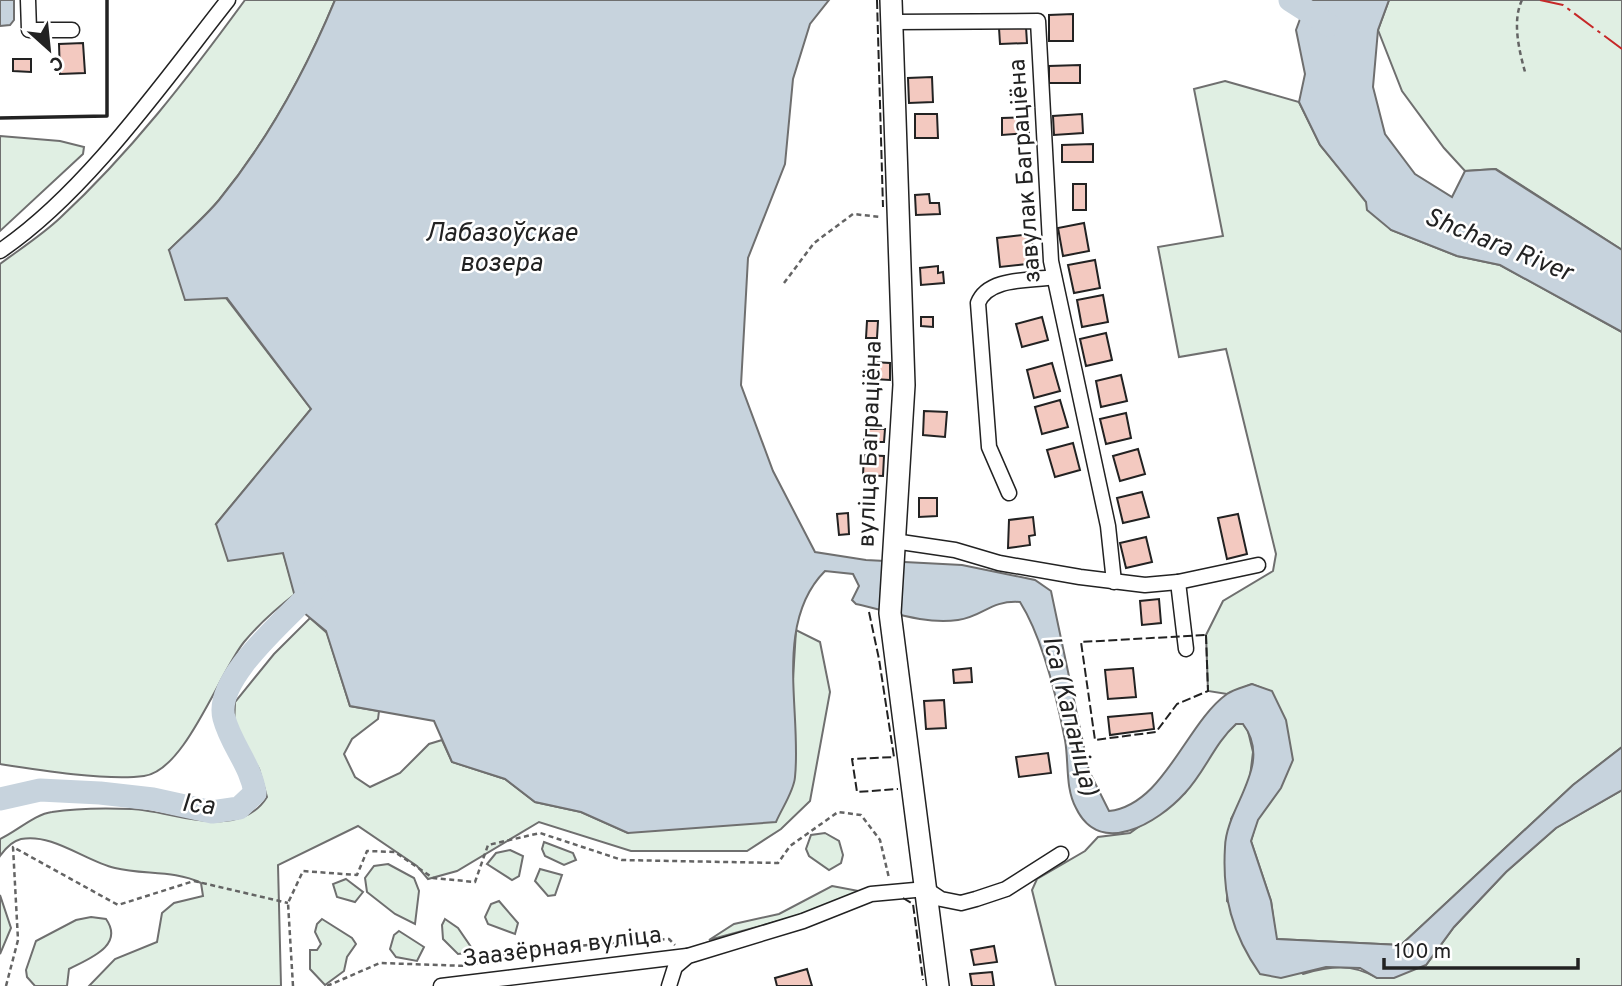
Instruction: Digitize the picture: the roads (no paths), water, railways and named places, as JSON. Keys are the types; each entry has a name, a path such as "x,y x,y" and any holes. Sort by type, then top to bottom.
{"highway":[{"name":"вуліца Баграціёна","path":"891,0 904,385 890,613 939,986"}],"street":[{"path":"28,0 29,30 72,30"},
{"path":"0,251 77,183 133,120 228,0"},
{"name":"завулак Баграціёна","path":"893,22 1038,22 1054,277 1108,526 1114,582"},
{"path":"1009,493 989,447 978,303 982,292 992,286 1054,277"},
{"path":"893,550 955,550 999,563 1145,585 1178,582 1258,565"},
{"path":"1178,582 1186,649"},
{"path":"669,986 675,967 688,956 803,921 871,894 926,889 951,901 961,903 976,900 1006,888 1061,854"},
{"name":"Заазёрная вуліца","path":"442,986 688,956"}],"water":[{"path":"0,0 14,0 14,20 10,25 0,26"},
{"name":"Лабазоўскае возера","path":"335,0 829,0 810,24 793,79 785,164 748,258 741,385 773,471 815,552 866,560 962,565 1035,580 1051,591 1089,771 1109,811 1128,805 1145,794 1160,779 1212,707 1227,694 1252,684 1272,691 1286,720 1293,760 1281,788 1258,820 1251,841 1271,901 1277,939 1401,945 1573,785 1622,747 1622,790 1556,828 1506,872 1454,927 1426,965 1394,978 1377,978 1360,968 1326,967 1281,978 1260,974 1242,944 1227,898 1224,865 1227,832 1246,786 1253,755 1251,739 1243,724 1236,724 1228,732 1192,785 1160,815 1129,831 1099,831 1086,823 1073,800 1065,740 1053,688 1042,650 1020,602 994,606 958,620 919,619 856,604 852,600 859,586 853,574 825,571 809,592 799,616 793,670 795,777 776,822 628,833 581,812 535,802 505,779 452,762 434,721 350,706 326,631 298,608 283,553 228,561 216,524 311,409 227,298 185,300 169,250 213,207 253,154 298,78"},
{"name":"Shchara River","path":"1307,0 1389,0 1378,30 1373,87 1385,134 1415,174 1452,197 1465,171 1495,169 1622,250 1622,332 1500,265 1457,256 1391,230 1367,210 1366,202 1320,145 1299,102 1305,74 1296,30"}],"waterway":[{"path":"1290,0 1329,25"},
{"name":"Іса","path":"0,799 40,790 153,799 212,812 239,808 255,793 224,718 224,702 230,684 257,647 318,585"}],"water label":[{"name":"Іса (Капаніца)","path":"1069,716"}]}
